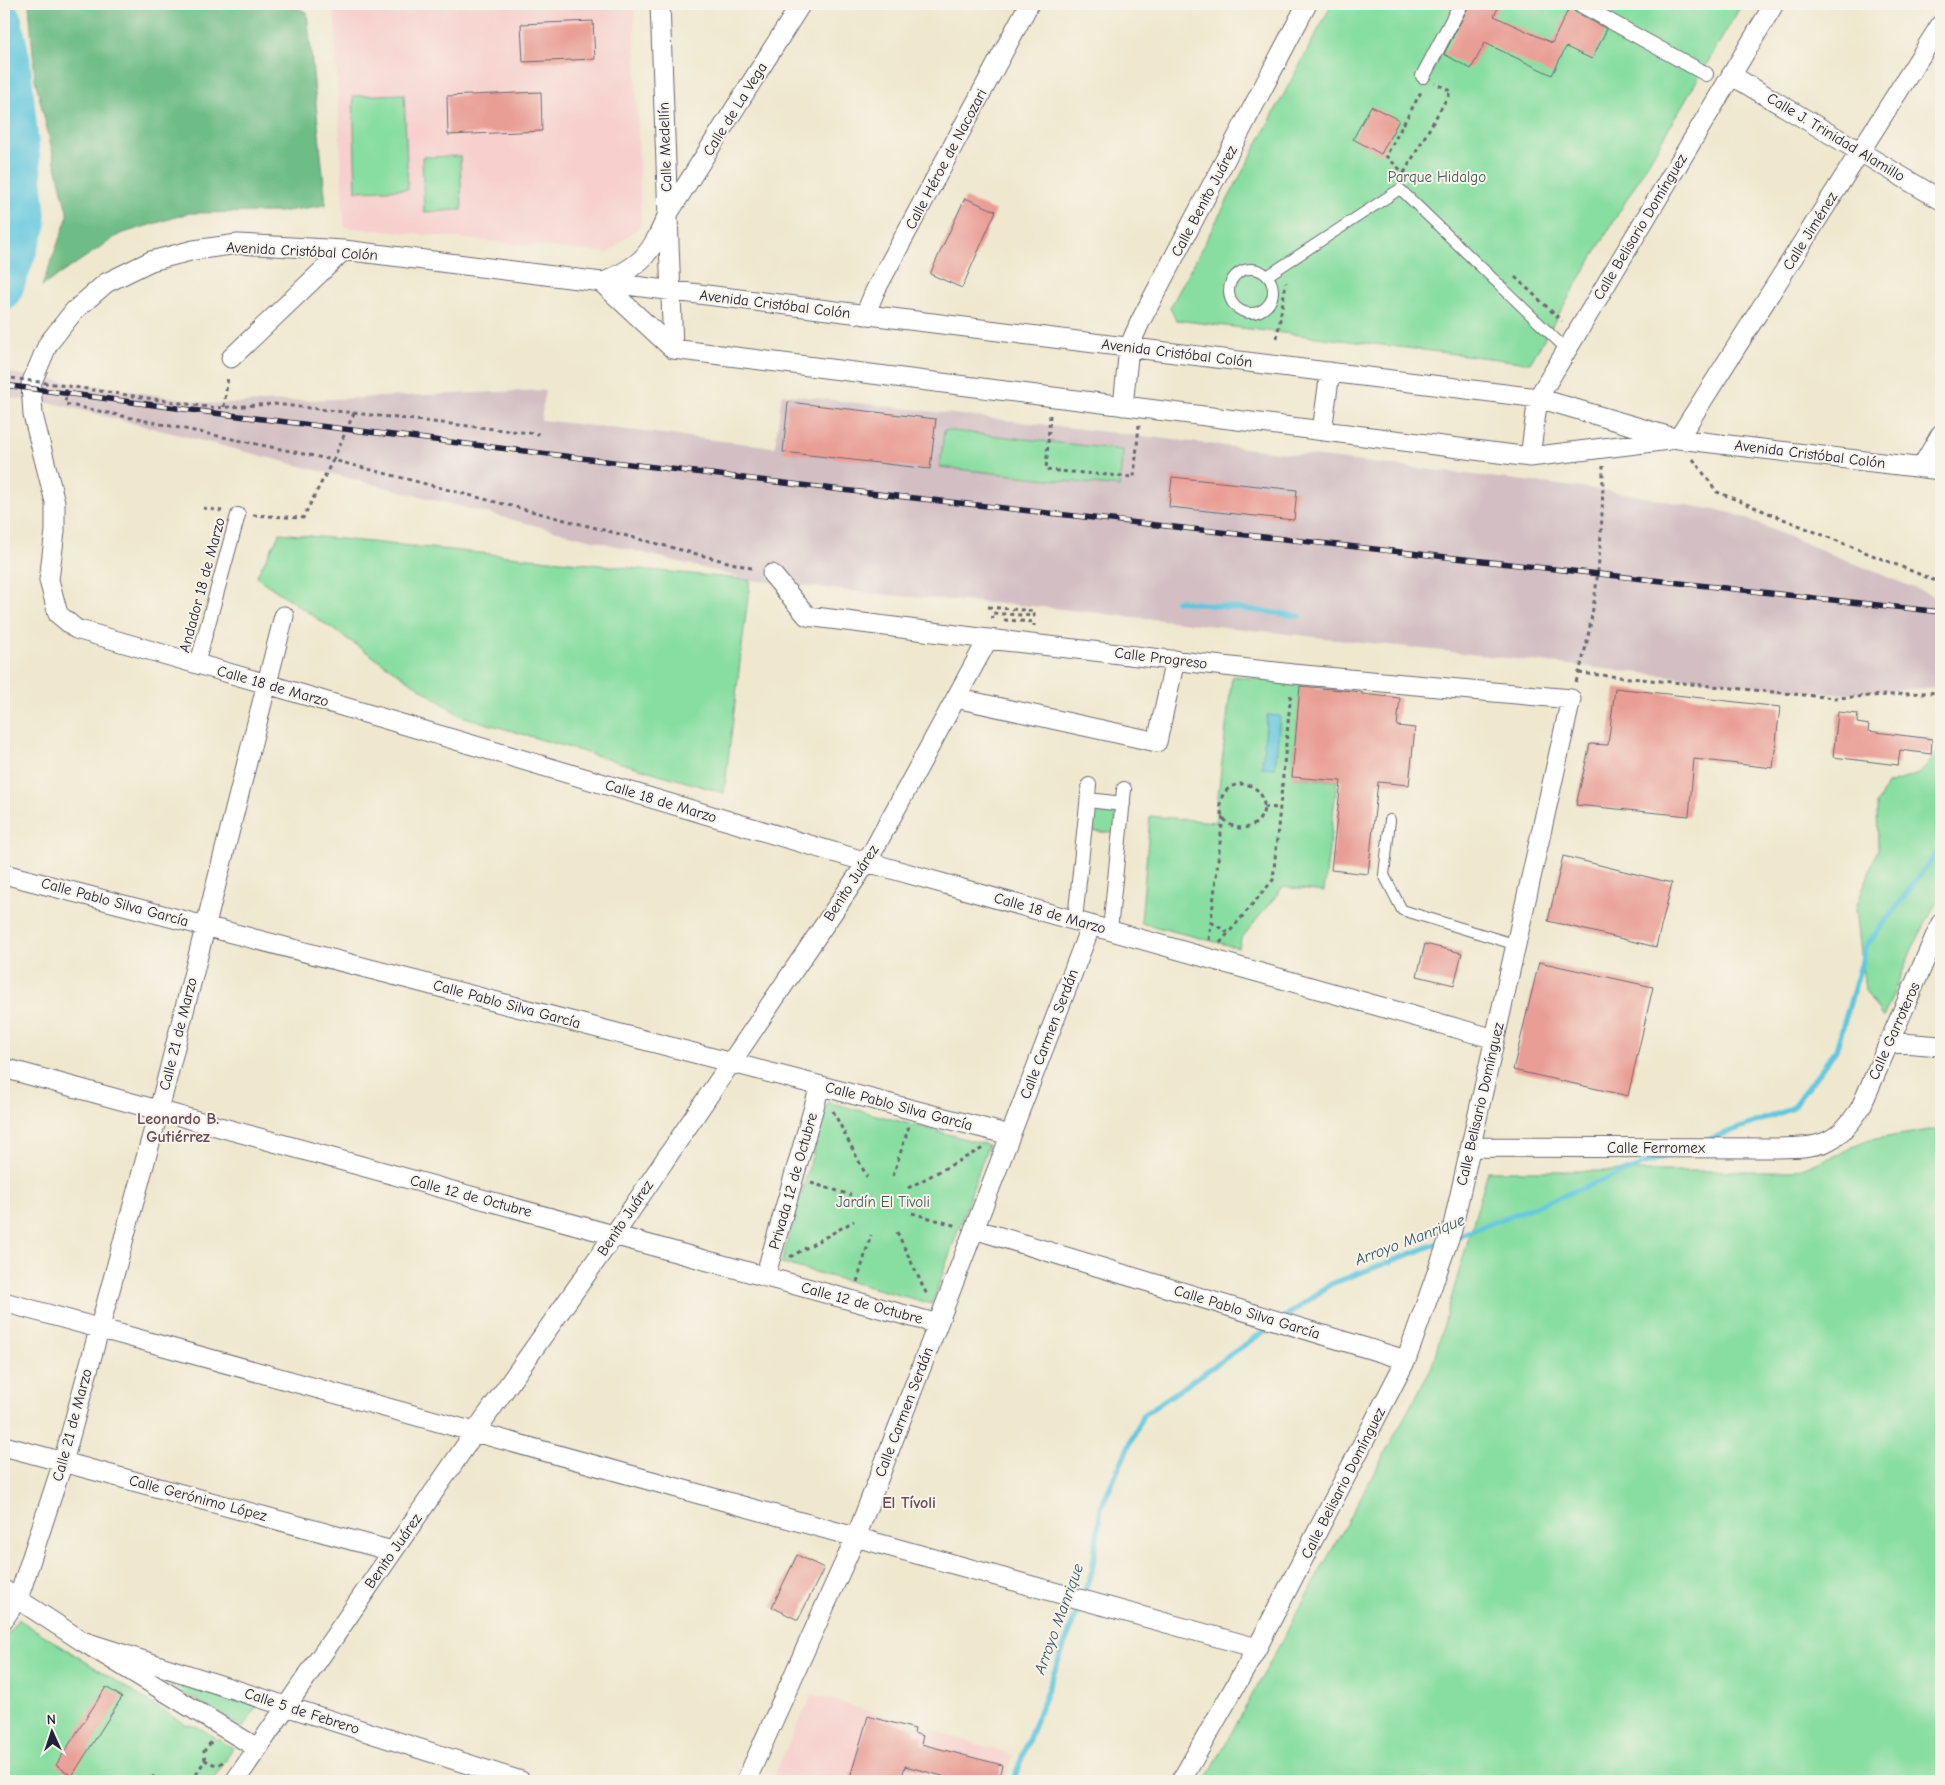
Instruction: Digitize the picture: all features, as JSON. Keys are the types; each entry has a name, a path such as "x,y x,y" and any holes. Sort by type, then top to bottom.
{"street":[{"name":"Calle Medellín","path":"660,4 670,291"},
{"name":"Calle de La Vega","path":"602,282 624,273 643,260 656,241 668,214 801,4"},
{"name":"Calle Héroe de Nacozari","path":"865,315 1029,4"},
{"name":"Calle Benito Juárez","path":"1132,408 1129,347 1140,322 1308,4"},
{"path":"1423,81 1461,4"},
{"path":"1579,4 1706,74"},
{"name":"Calle Belisario Domínguez","path":"1530,457 1538,398 1774,4"},
{"name":"Calle Jiménez","path":"1678,439 1941,24"},
{"name":"Calle J. Trinidad Alamillo","path":"1731,74 1941,200"},
{"name":"Avenida Cristóbal Colón","path":"32,384 48,344 74,310 106,283 151,261 194,250 238,244 344,250 1538,398 1678,439 1941,470"},
{"path":"231,358 344,250"},
{"path":"602,282 673,349"},
{"path":"670,291 673,349"},
{"name":"Avenida Cristóbal Colón","path":"673,349 1530,457 1678,439"},
{"path":"1322,431 1330,372"},
{"name":"Calle 18 de Marzo","path":"32,384 33,415 55,502 55,531 49,580 58,614 76,629 867,862 1495,1039"},
{"path":"1921,468 1941,434"},
{"name":"Andador 18 de Marzo","path":"197,664 238,515"},
{"name":"Calle Progreso","path":"772,574 807,616 1293,674 1571,699"},
{"name":"Calle 21 de Marzo","path":"4,1619 10,1595 63,1462 159,1110 284,616"},
{"name":"Benito Juárez","path":"235,1781 392,1551 614,1235 867,862 988,639"},
{"path":"956,698 1157,742 1175,660"},
{"name":"Calle Belisario Domínguez","path":"1181,1781 1257,1648 1406,1360 1449,1238 1517,945 1571,699"},
{"path":"1083,922 1089,785"},
{"path":"1110,930 1124,789"},
{"path":"1088,800 1123,804"},
{"name":"Calle Pablo Silva García","path":"4,874 1010,1135"},
{"name":"Calle Carmen Serdán","path":"746,1781 856,1537 938,1324 967,1228 1010,1135 1083,922"},
{"name":"Calle Garroteros","path":"1839,1135 1861,1107 1941,923"},
{"path":"1889,1042 1941,1046"},
{"name":"Calle 12 de Octubre","path":"4,1068 938,1324"},
{"name":"Privada 12 de Octubre","path":"765,1277 820,1086"},
{"name":"Calle Ferromex","path":"1471,1147 1809,1147 1825,1143 1839,1135"},
{"name":"Calle Pablo Silva García","path":"967,1228 1406,1360"},
{"path":"4,1302 1257,1648"},
{"name":"Calle Gerónimo López","path":"4,1446 392,1551"},
{"name":"Calle 5 de Febrero","path":"10,1595 257,1748"},
{"name":"Calle 5 de Febrero","path":"82,1641 521,1781"}],"lane":[{"path":"1267,276 1400,189 1567,350"},
{"path":"1254,269 1261,271 1267,276 1273,290 1269,304 1263,309 1257,312 1243,311 1232,302 1229,289 1231,282 1240,272 1254,269"},
{"path":"1390,820 1384,875 1402,910 1517,945"}],"path":[{"path":"1423,81 1386,156 1404,173 1451,91"},
{"path":"1277,338 1287,276"},
{"path":"224,407 231,358"},
{"path":"4,377 214,408 274,404 539,434"},
{"path":"67,386 65,404 332,460 772,574"},
{"path":"1051,397 1046,470 1134,477 1132,408"},
{"path":"203,508 238,515 303,518 354,413"},
{"path":"1678,439 1717,492 1941,583"},
{"path":"1571,699 1583,662 1598,568 1603,498 1602,448"},
{"path":"988,607 1034,611 1034,616 992,614 992,619 1034,622 1033,643"},
{"path":"1580,673 1836,698 1941,692"},
{"path":"1223,816 1233,826 1247,828 1259,820 1264,807 1260,793 1248,785 1241,784 1228,790 1220,802 1223,816 1211,922 1228,933 1273,880 1293,674"},
{"path":"1264,807 1280,808"},
{"path":"832,1110 867,1177"},
{"path":"893,1176 909,1124"},
{"path":"908,1188 988,1145"},
{"path":"805,1181 851,1195"},
{"path":"912,1213 967,1228"},
{"path":"789,1258 854,1221"},
{"path":"897,1232 932,1304"},
{"path":"857,1284 872,1235"},
{"path":"192,1781 205,1760 204,1751 210,1742 218,1739"},
{"path":"205,1760 212,1764 220,1764 226,1759"},
{"path":"152,1776 158,1781"}],"shaded area":[{"path":"334,4 634,4 641,225 608,253 344,227"},
{"path":"4,372 215,404 545,390 541,420 775,447 782,394 1611,491 1732,513 1941,599 1941,687 1833,694 1043,607 887,595 750,580 57,404 4,397"},
{"path":"812,1694 1014,1755 1003,1781 771,1781"}],"green space":[{"path":"29,4 285,4 307,12 326,205 279,212 189,213 120,234 42,286 68,216 35,79"},
{"name":"Parque Hidalgo","path":"1332,4 1742,4 1530,363 1176,320 1170,308"},
{"path":"404,94 408,189 356,191 353,96"},
{"path":"460,156 462,210 424,212 422,157"},
{"path":"944,430 1123,450 1119,487 940,467"},
{"path":"280,533 750,580 724,793 461,716 256,577"},
{"path":"1232,676 1301,683 1292,777 1337,781 1324,892 1283,887 1241,939 1239,948 1141,923 1150,816 1215,822"},
{"path":"1941,719 1941,894 1912,949 1883,1018 1865,990 1856,908 1878,849 1877,804 1887,784 1919,774 1940,750"},
{"path":"1092,805 1117,808 1114,833 1089,831"},
{"name":"Jardín El Tivoli","path":"828,1102 988,1145 932,1304 781,1263"},
{"path":"1941,1128 1941,1781 1205,1781 1431,1369 1488,1171 1793,1171 1835,1156 1864,1141"},
{"path":"18,1619 184,1724 198,1727 233,1748 213,1781 22,1781 4,1769 4,1640"},
{"path":"153,1669 258,1704 243,1728 151,1674"}],"water":[{"path":"1267,715 1280,716 1275,768 1262,767"}],"building":[{"path":"1470,4 1500,4 1494,16 1552,43 1570,6 1575,12 1607,29 1592,59 1566,47 1552,75 1485,43 1471,69 1444,54"},
{"path":"593,21 595,59 523,62 521,24"},
{"path":"541,92 542,131 448,135 447,96"},
{"path":"1371,106 1399,120 1381,154 1353,139"},
{"path":"965,198 996,211 962,288 930,274"},
{"path":"788,402 936,419 930,469 783,452"},
{"path":"1172,477 1297,490 1294,520 1169,507"},
{"path":"1300,686 1400,698 1397,726 1415,728 1409,785 1378,782 1368,874 1331,870 1341,781 1292,777"},
{"path":"1615,688 1780,707 1773,768 1694,759 1689,816 1576,805 1590,744 1608,745"},
{"path":"1838,712 1858,714 1857,723 1869,725 1868,731 1932,739 1931,754 1900,750 1898,765 1833,757"},
{"path":"1563,856 1672,883 1656,947 1548,921"},
{"path":"1425,944 1462,953 1454,985 1417,976"},
{"path":"1539,962 1653,987 1628,1096 1513,1070"},
{"path":"797,1555 824,1568 798,1620 772,1607"},
{"path":"106,1687 122,1697 72,1776 56,1765"},
{"path":"868,1716 915,1729 914,1733 923,1736 921,1744 1002,1765 998,1781 961,1781 905,1766 901,1781 849,1781"}],"waterway":[{"path":"4,19 13,61 29,224 4,293"},
{"path":"1177,601 1300,616"},
{"name":"Arroyo Manrique","path":"1707,1140 1791,1109 1836,1050 1867,945 1941,848"},
{"name":"Arroyo Manrique","path":"1455,1237 1671,1154"},
{"name":"Arroyo Manrique","path":"1282,1319 1331,1284 1444,1241"},
{"name":"Arroyo Manrique","path":"1013,1781 1092,1572 1101,1507 1143,1415 1275,1324"}],"railway":[{"path":"4,385 214,413 842,490 1941,612"}],"district":[{"name":"Leonardo B. Gutiérrez","path":"178,1128"},
{"name":"El Tívoli","path":"909,1503"}]}
